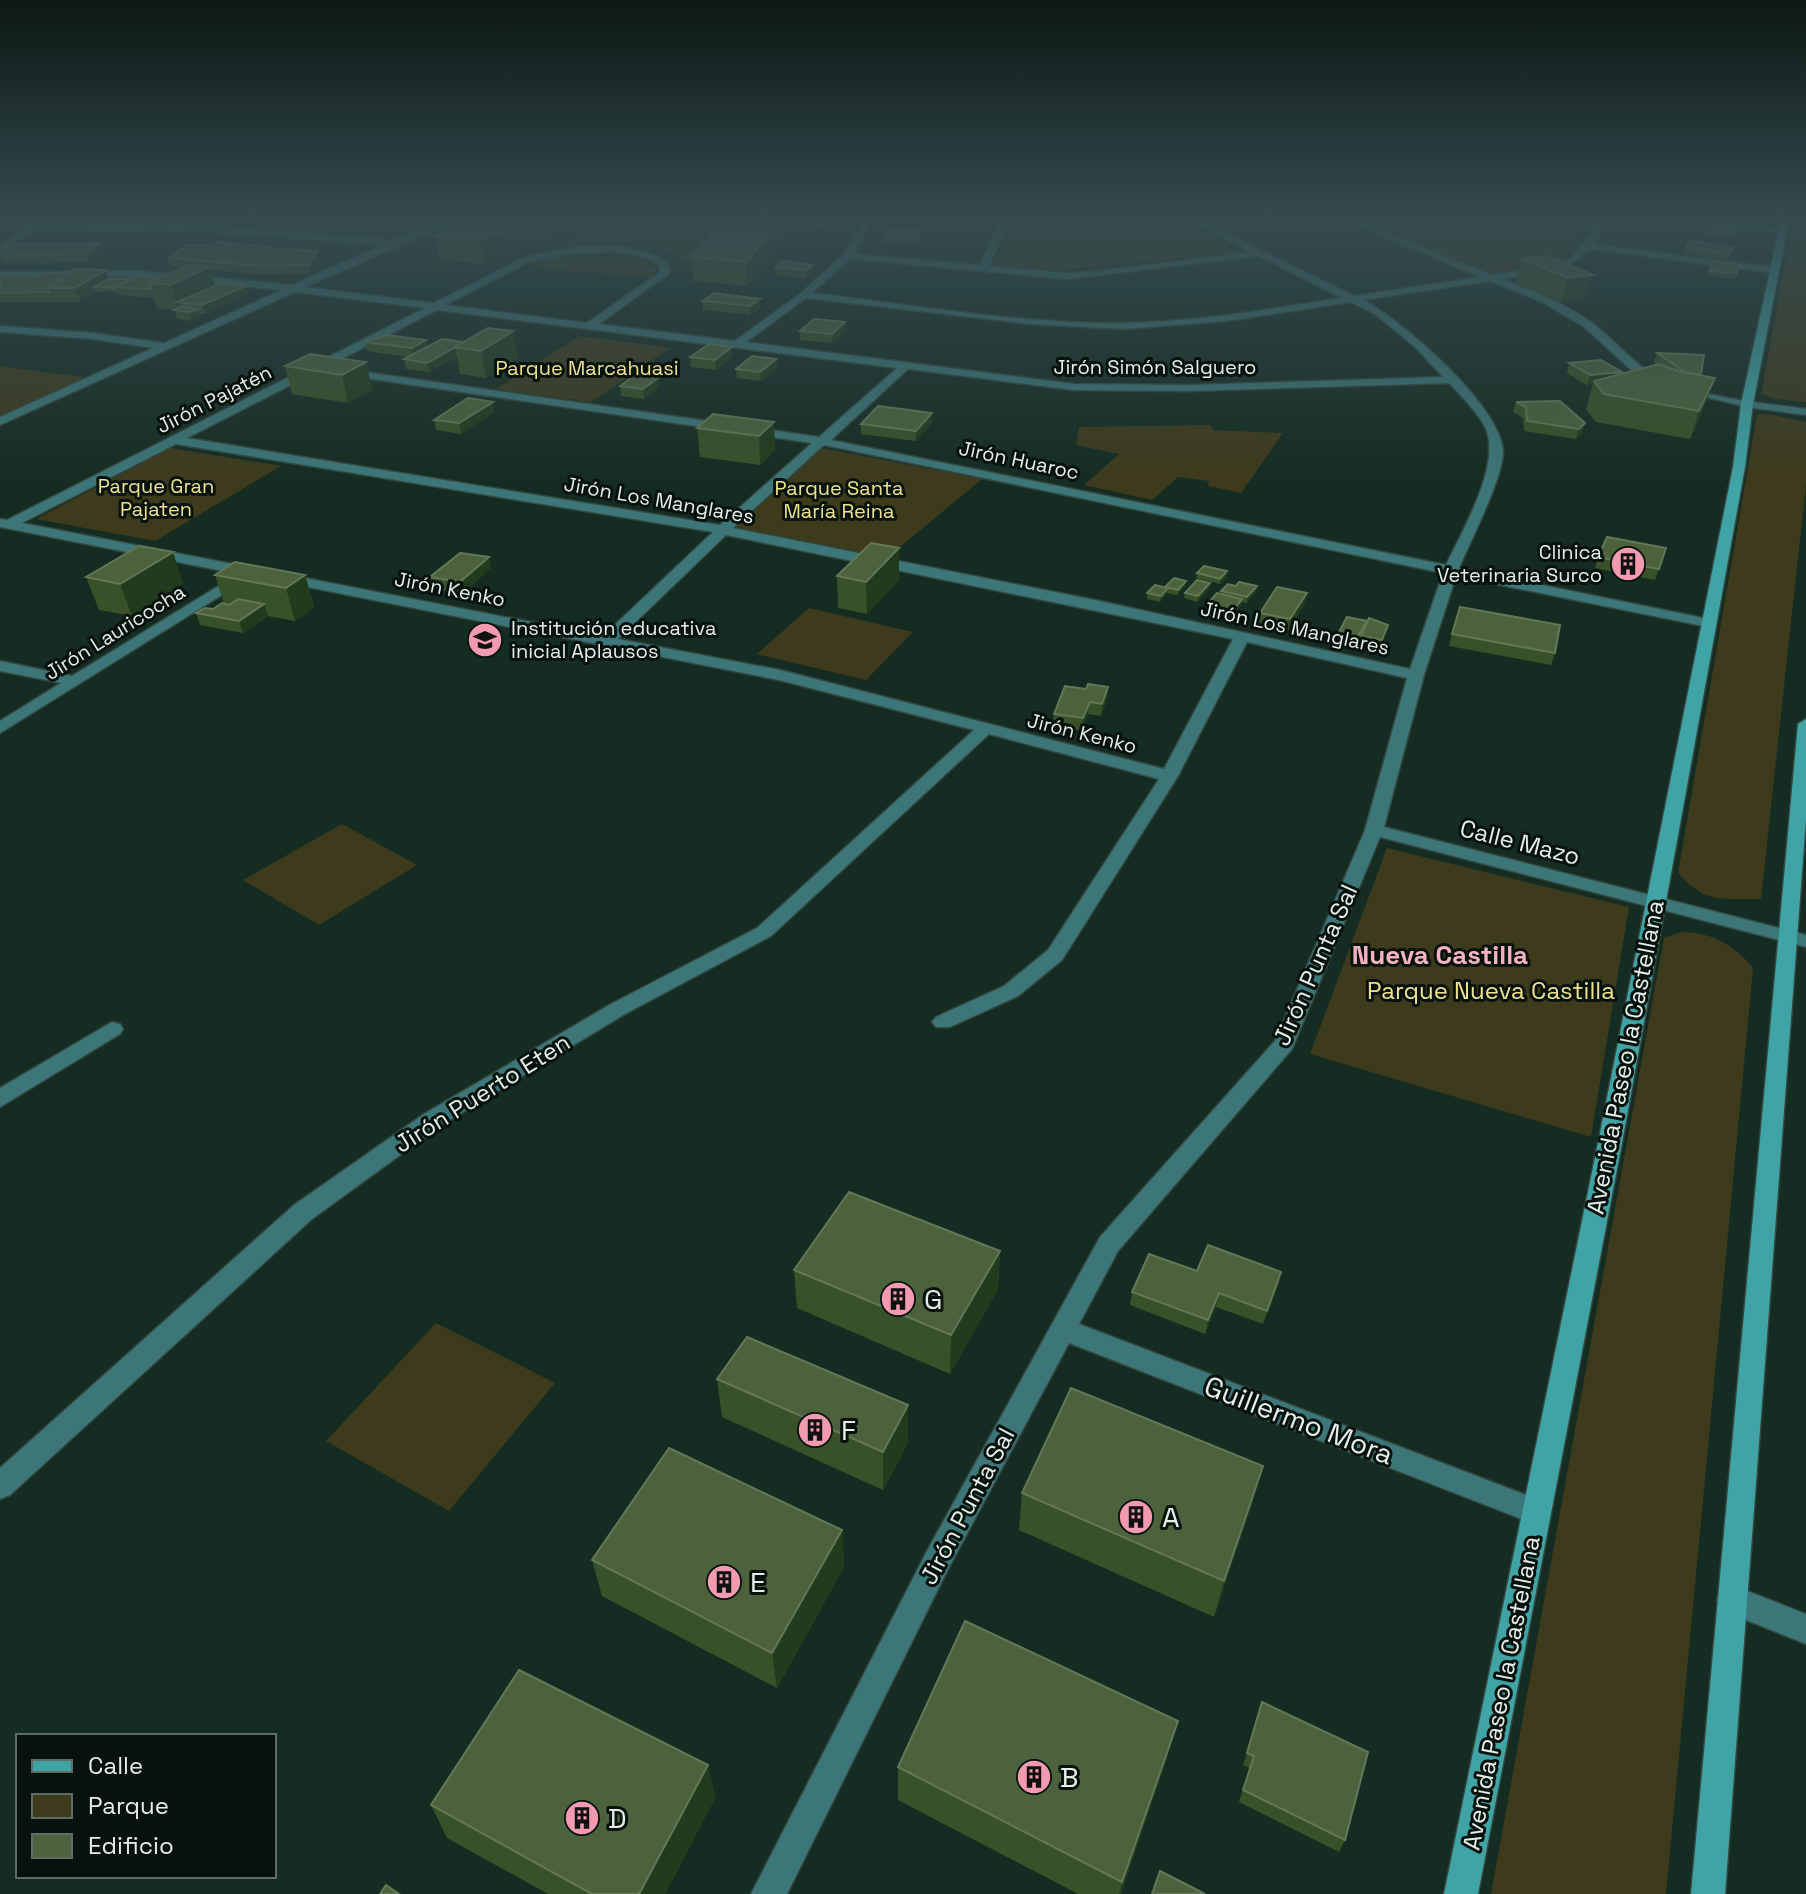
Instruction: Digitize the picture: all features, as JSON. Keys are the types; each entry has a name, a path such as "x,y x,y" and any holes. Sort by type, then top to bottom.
{"main road":[{"name":"Avenida Paseo la Castellana","path":"1461,1894 1739,467 1747,404 1767,308"},
{"path":"1708,1894 1732,1600 1796,938 1806,724"}],"street":[{"path":"0,421 249,308"},
{"name":"Jirón Pajatén","path":"5,524 432,308"},
{"name":"Jirón Simón Salguero","path":"446,308 1074,387 1134,389 1452,380"},
{"name":"Jirón Pajatén","path":"589,326 614,308"},
{"path":"735,346 786,308"},
{"path":"920,308 1030,321 1123,326 1227,318 1288,308"},
{"name":"Jirón Punta Sal","path":"768,1894 937,1561 1109,1244 1284,1044 1374,830 1416,675 1451,569 1482,501 1497,453 1492,429 1452,380 1400,328 1370,308"},
{"path":"1559,308 1576,318 1634,367 1664,384 1747,404 1806,412"},
{"path":"0,329 93,336 163,346"},
{"name":"Jirón Huaroc","path":"315,368 820,441 1708,623"},
{"path":"608,640 723,530 903,368"},
{"name":"Jirón Los Manglares","path":"175,440 723,530 1095,604 1416,675"},
{"name":"Jirón Kenko","path":"5,524 780,675 1169,776"},
{"name":"Jirón Lauricocha","path":"0,728 251,571"},
{"path":"943,1022 1011,991 1055,955 1169,776 1242,637"},
{"path":"0,666 74,681"},
{"name":"Jirón Puerto Eten","path":"0,1486 303,1212 432,1120 618,1009 764,932 985,729"},
{"name":"Calle Mazo","path":"1374,830 1796,938"},
{"path":"0,1099 112,1029"},
{"name":"Guillermo Mora","path":"1061,1329 1537,1512"},
{"path":"1732,1600 1806,1629"}],"green space":[{"path":"1777,308 1806,308 1806,402 1761,394"},
{"name":"Parque Marcahuasi","path":"580,336 670,348 591,402 496,389"},
{"path":"0,366 88,378 0,419"},
{"path":"1768,414 1806,422 1806,484 1761,899 1725,899 1706,895 1678,873 1757,415"},
{"path":"1210,425 1213,430 1283,433 1241,493 1208,486 1209,481 1178,477 1152,500 1084,485 1119,454 1076,445 1079,427"},
{"name":"Parque Gran Pajaten","path":"170,448 281,466 155,541 36,519"},
{"name":"Parque Santa María Reina","path":"822,448 982,479 888,557 733,528"},
{"path":"809,608 913,632 866,680 757,654"},
{"path":"342,824 417,865 319,925 243,880"},
{"name":"Parque Nueva Castilla","path":"1387,848 1629,907 1591,1137 1310,1054"},
{"path":"1681,932 1703,934 1722,941 1753,968 1666,1894 1491,1894 1664,938"},
{"path":"436,1323 555,1383 449,1511 326,1441"}],"building":[{"path":"177,308 198,309 190,312 174,310"},
{"path":"814,319 845,322 832,334 800,331"},
{"path":"488,328 513,331 481,351 455,347"},
{"path":"387,335 426,340 412,348 365,342"},
{"path":"442,339 464,342 427,363 404,359"},
{"path":"709,344 732,347 715,360 690,357"},
{"path":"1657,353 1704,355 1701,375 1685,372"},
{"path":"310,354 366,362 342,375 285,366"},
{"path":"752,356 776,359 760,372 736,369"},
{"path":"1601,360 1622,372 1590,375 1569,363"},
{"path":"1659,364 1681,372 1715,378 1699,411 1604,394 1594,381"},
{"path":"635,375 658,378 643,389 620,386"},
{"path":"468,398 493,402 459,423 434,420"},
{"path":"1560,401 1585,423 1579,429 1527,421 1526,407 1516,402"},
{"path":"878,406 932,413 916,431 861,424"},
{"path":"713,414 774,422 759,436 697,428"},
{"path":"1607,537 1666,548 1659,569 1598,557"},
{"path":"871,543 899,548 866,582 837,576"},
{"path":"139,546 173,552 120,584 86,577"},
{"path":"460,553 489,557 460,582 430,577"},
{"path":"235,562 305,575 286,588 215,575"},
{"path":"1204,566 1227,571 1220,579 1197,573"},
{"path":"1174,578 1186,581 1178,590 1165,587"},
{"path":"1197,580 1210,583 1198,596 1185,593"},
{"path":"1239,582 1257,586 1247,597 1221,591 1228,584 1236,586"},
{"path":"1155,585 1168,588 1161,596 1147,593"},
{"path":"1277,587 1307,593 1290,619 1260,613"},
{"path":"1217,593 1242,599 1232,612 1209,602"},
{"path":"238,599 264,604 239,621 196,613 222,603 229,605"},
{"path":"1460,607 1560,625 1555,653 1452,634"},
{"path":"1347,617 1367,621 1358,636 1339,632"},
{"path":"1369,618 1388,625 1382,640 1361,636"},
{"path":"1088,684 1108,687 1102,704 1090,702 1083,718 1054,714 1065,686 1086,689"},
{"path":"849,1192 1000,1251 951,1335 794,1270"},
{"path":"1208,1245 1281,1272 1267,1311 1219,1293 1208,1320 1132,1292 1149,1254 1197,1271"},
{"path":"747,1337 908,1405 883,1452 717,1379"},
{"name":"A","path":"1071,1388 1263,1466 1224,1581 1022,1493"},
{"name":"E","path":"669,1448 842,1530 772,1653 592,1560"},
{"name":"B","path":"965,1621 1178,1721 1122,1882 898,1767"},
{"name":"D","path":"519,1670 708,1765 639,1894 592,1894 431,1805"},
{"path":"1262,1702 1368,1752 1345,1840 1243,1790 1254,1756 1247,1753"},
{"path":"1160,1871 1205,1894 1152,1894"},
{"path":"386,1885 399,1894 380,1894"}],"place":[{"name":"Clinica Veterinaria Surco","path":"1628,564"},
{"name":"Institución educativa inicial Aplausos","path":"485,640"},
{"name":"G","path":"898,1299"},
{"name":"F","path":"815,1430"},
{"name":"A","path":"1136,1517"},
{"name":"E","path":"724,1582"},
{"name":"B","path":"1034,1777"},
{"name":"D","path":"582,1818"}],"district":[{"name":"Nueva Castilla","path":"1440,955"}]}
